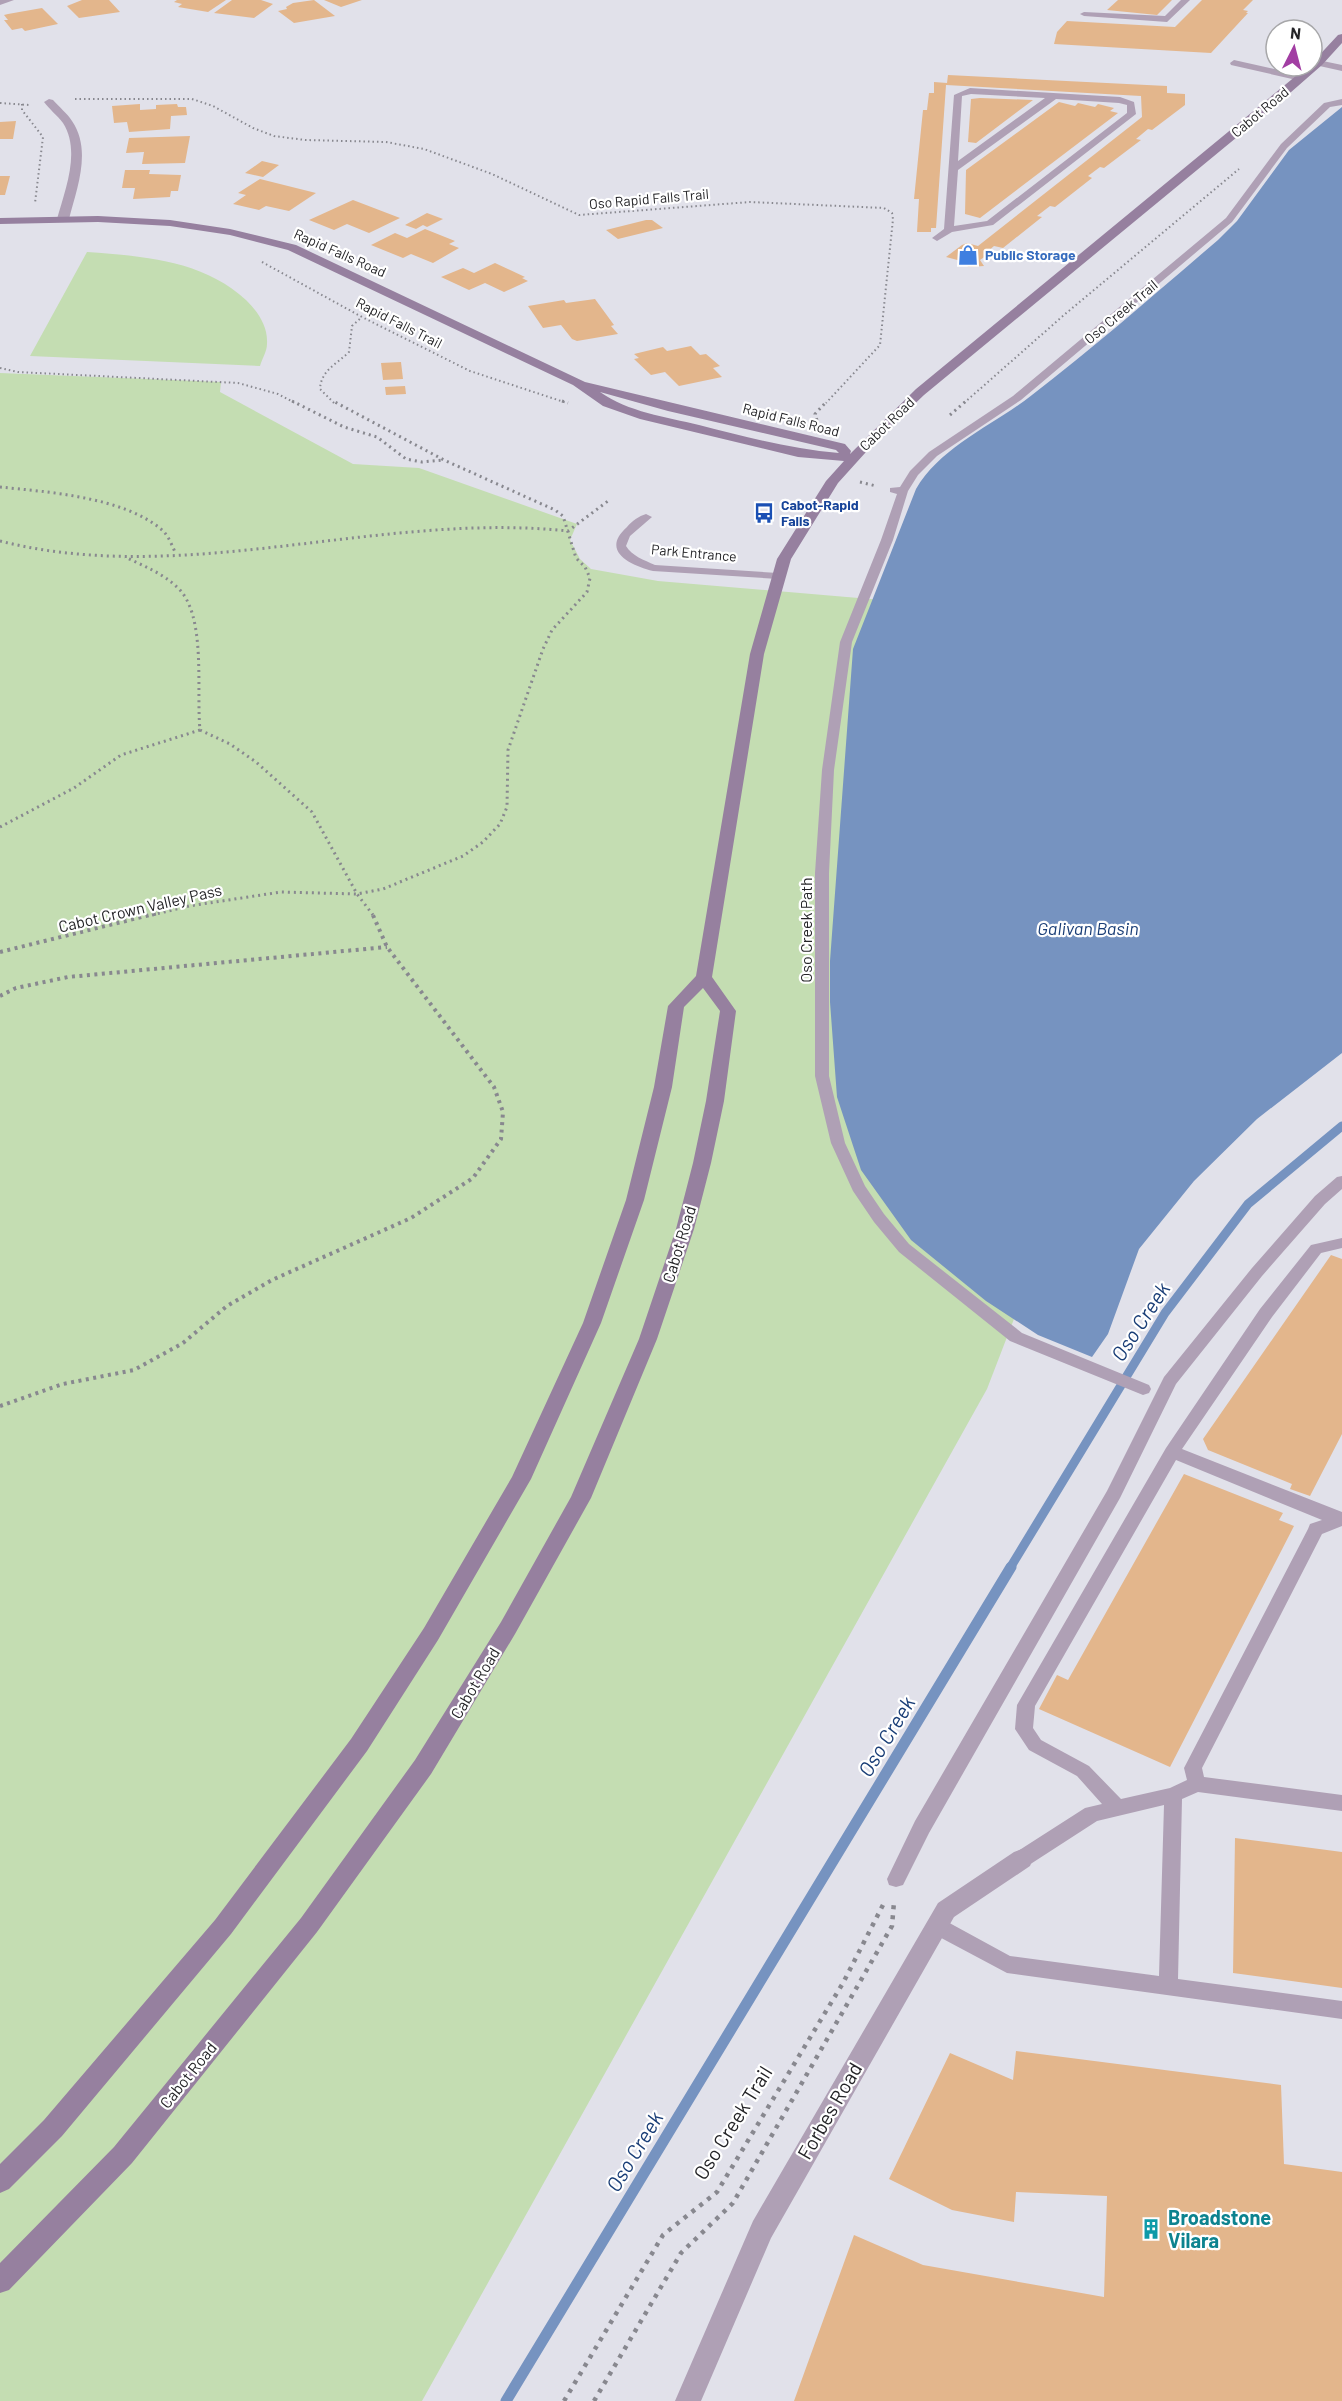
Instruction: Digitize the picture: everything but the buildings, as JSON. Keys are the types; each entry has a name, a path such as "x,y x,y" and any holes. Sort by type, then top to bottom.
{"main road":[{"name":"Cabot Road","path":"1324,56 1342,37"},
{"name":"Cabot Road","path":"0,2281 123,2155 309,1925 423,1767 508,1629 581,1498 648,1339 685,1229 716,1101 728,1011 704,977 757,654 778,576 784,559 799,532 833,481 853,458 931,382 1301,78"},
{"name":"Rapid Falls Road","path":"0,221 137,220 198,226 292,247 577,382 607,403 644,416 798,453 853,458"},
{"name":"Rapid Falls Road","path":"577,382 840,447 853,458"},
{"path":"0,2181 53,2128 223,1926 359,1745 431,1634 521,1479 592,1323 635,1200 663,1087 676,1006 704,977"}],"street":[{"path":"0,2 9,0"},
{"path":"49,102 68,123 76,140 76,161 63,219"},
{"name":"Forbes Road","path":"688,2401 762,2230 946,1910 1022,1859"}],"lane":[{"path":"1084,14 1167,19 1186,0"},
{"path":"1234,63 1264,70"},
{"path":"1324,64 1342,68"},
{"path":"937,238 949,230 990,223 1132,114 1131,105 1120,100 970,91 958,95 949,230"},
{"path":"953,169 1054,96"},
{"name":"Oso Creek Trail","path":"898,490 933,454 1017,398 1229,220 1284,146 1328,105 1342,102"},
{"name":"Oso Creek Path","path":"898,490 887,540 846,642 828,770 822,873 822,1076 838,1143 858,1187 879,1218 904,1248 991,1318 1016,1337 1151,1393"},
{"name":"Park Entrance","path":"645,517 622,536 620,546 623,555 653,568 778,576"},
{"path":"896,1879 922,1827 1114,1493 1151,1393 1170,1381 1257,1272 1320,1200 1342,1181"},
{"path":"1118,1808 1083,1771 1035,1745 1024,1729 1026,1705 1172,1452 1266,1313 1316,1249 1342,1243"},
{"path":"1172,1452 1341,1520"},
{"path":"1197,1784 1192,1768 1316,1529 1341,1520"},
{"path":"1022,1859 1092,1814 1173,1795 1197,1784 1342,1803"},
{"path":"1168,1986 1173,1795"},
{"path":"937,1926 1007,1964 1342,2010"}],"path":[{"name":"Oso Rapid Falls Trail","path":"67,100 200,100 239,121 276,137 386,142 412,146 499,176 579,214 588,216 750,202 884,208 892,213 893,219 880,345 815,414 817,429 810,439"},
{"path":"0,103 31,105"},
{"path":"22,104 22,110 43,137 44,143 34,209"},
{"path":"950,416 1064,315 1240,169"},
{"name":"Rapid Falls Trail","path":"257,260 362,318 470,371 570,404"},
{"path":"357,894 383,889 463,856 483,842 500,824 507,807 508,750 543,649 552,630 587,592 590,578 585,567 576,558 563,516 555,510 444,460 337,405 320,389 320,380 326,370 349,352 352,326 362,318"},
{"path":"0,368 18,372 237,383 278,394 344,427 377,437 406,459 422,462 444,460"},
{"path":"0,487 98,502 137,514 162,530 176,554"},
{"path":"0,541 32,550 123,556 257,549 392,531 463,525 524,525 568,531 608,501"},
{"path":"123,556 148,565 170,580 187,597 196,619 199,646 196,707 200,730"},
{"path":"0,827 74,788 121,755 200,730 230,744 256,762 312,812 357,894 374,916 387,947 494,1087 503,1112 501,1139 473,1178 411,1218 272,1280 227,1306 183,1343 134,1370 63,1384 0,1406"},
{"name":"Cabot Crown Valley Pass","path":"0,952 189,906 281,892 357,894"},
{"path":"0,996 16,988 68,976 387,947"},
{"path":"594,2401 681,2253 733,2203 739,2193 892,1926 896,1879"},
{"name":"Oso Creek Trail","path":"564,2401 663,2235 717,2192 843,1983 896,1879"}],"green space":[{"path":"87,252 171,262 211,276 229,287 246,300 264,325 267,347 260,366 30,356"},
{"path":"0,373 221,382 220,392 353,464 419,468 577,524 570,540 580,559 591,569 658,581 917,603 1049,1228 987,1389 422,2401 0,2401"}],"water":[{"name":"Galivan Basin","path":"1342,107 1342,1053 1257,1119 1194,1181 1139,1249 1108,1334 1092,1357 1038,1335 986,1301 911,1240 861,1170 837,1097 830,1002 830,961 853,649 916,489 939,460 1056,376 1218,240 1237,221 1289,150"}],"waterway":[{"name":"Oso Creek","path":"1010,1568 1165,1313 1248,1204 1342,1126"},
{"name":"Oso Creek","path":"506,2401 1011,1567"}],"place":[{"name":"Public Storage","path":"968,255"},
{"name":"Cabot-Rapid Falls","path":"764,513"},
{"name":"Broadstone Vilara","path":"1151,2229"}]}
